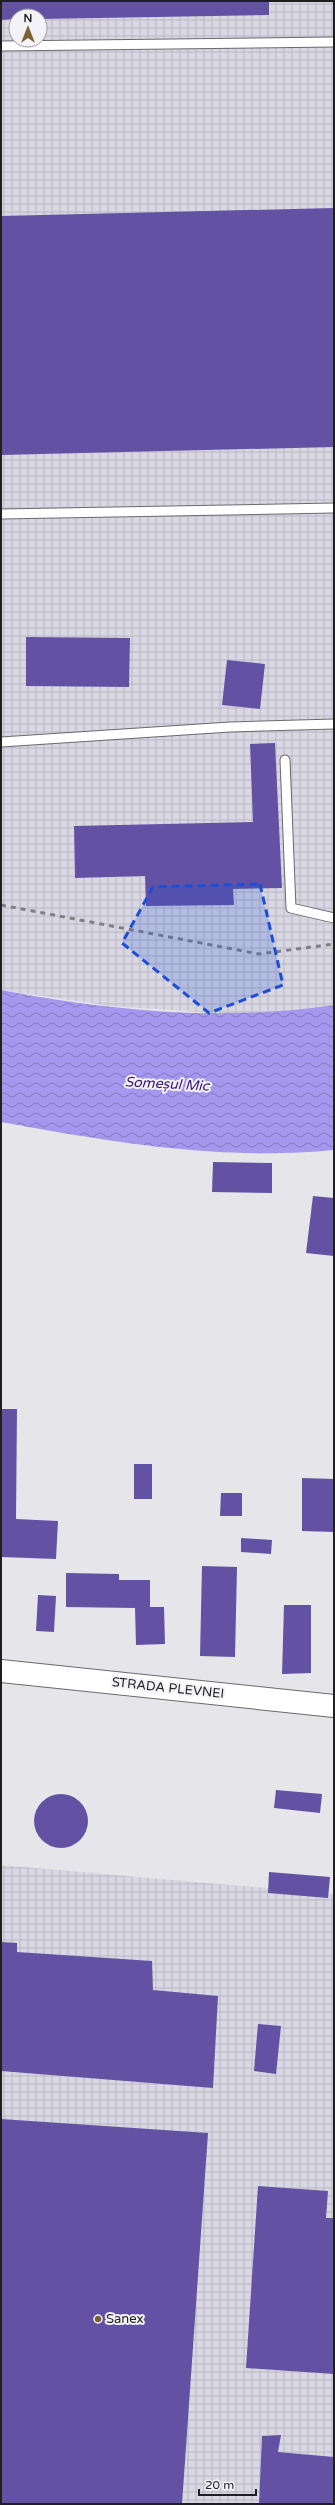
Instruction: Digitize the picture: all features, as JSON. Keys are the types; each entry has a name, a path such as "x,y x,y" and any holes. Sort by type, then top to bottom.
{"main road":[{"name":"STRADA PLEVNEI","path":"1,1671 334,1706"}],"lane":[{"path":"1,46 334,42"},
{"path":"1,514 334,508"},
{"path":"1,742 230,727 334,724"},
{"path":"285,760 291,908 334,918"}],"highlighted area":[{"path":"260,884 283,985 209,1013 122,943 153,887"}],"shaded area":[{"path":"1,1 334,1 334,1005 297,1011 242,1015 111,1006 1,990"},
{"path":"1,1865 334,1894 334,2504 1,2504"}],"water":[{"name":"Someșul Mic","path":"1,990 84,1004 167,1012 251,1013 334,1005 334,1150 292,1153 250,1153 166,1148 125,1143 1,1122"}],"building":[{"path":"1,1 269,1 269,15 48,19 48,8 8,8 8,20 1,20"},
{"path":"334,208 334,447 1,455 1,216"},
{"path":"26,637 130,638 129,687 26,686"},
{"path":"227,660 265,664 260,709 222,705"},
{"path":"275,743 282,888 233,889 234,905 146,906 145,876 75,878 74,826 253,822 250,744"},
{"path":"213,1162 272,1163 272,1193 212,1192"},
{"path":"313,1196 334,1198 334,1256 306,1253"},
{"path":"1,1409 17,1409 16,1519 58,1521 56,1559 1,1557"},
{"path":"134,1464 152,1464 152,1499 134,1499"},
{"path":"302,1478 334,1479 334,1532 302,1531"},
{"path":"221,1493 242,1493 242,1516 220,1516"},
{"path":"241,1538 272,1540 271,1554 241,1552"},
{"path":"202,1566 237,1567 235,1657 200,1656"},
{"path":"66,1573 119,1574 119,1580 150,1580 150,1607 164,1607 165,1644 136,1645 135,1608 66,1607"},
{"path":"38,1595 56,1596 54,1632 36,1631"},
{"path":"284,1605 311,1605 311,1673 282,1674"},
{"path":"276,1790 322,1794 320,1813 274,1808"},
{"path":"56,1794 66,1794 76,1798 84,1806 88,1816 88,1826 84,1836 76,1844 66,1848 56,1848 46,1844 38,1836 34,1826 34,1816 38,1806 46,1798"},
{"path":"269,1872 330,1877 328,1898 268,1893"},
{"path":"1,1942 17,1943 17,1952 152,1961 153,1990 218,1996 213,2088 1,2071"},
{"path":"258,2024 281,2026 276,2074 254,2071"},
{"name":"Sanex","path":"1,2119 208,2133 182,2504 1,2504"},
{"path":"258,2186 328,2191 326,2218 334,2218 334,2374 246,2368"},
{"path":"281,2435 278,2452 334,2457 334,2504 259,2504 262,2436"}],"railway":[{"path":"1,905 259,954 334,944"}],"place":[{"name":"Sanex","path":"98,2319"}]}
